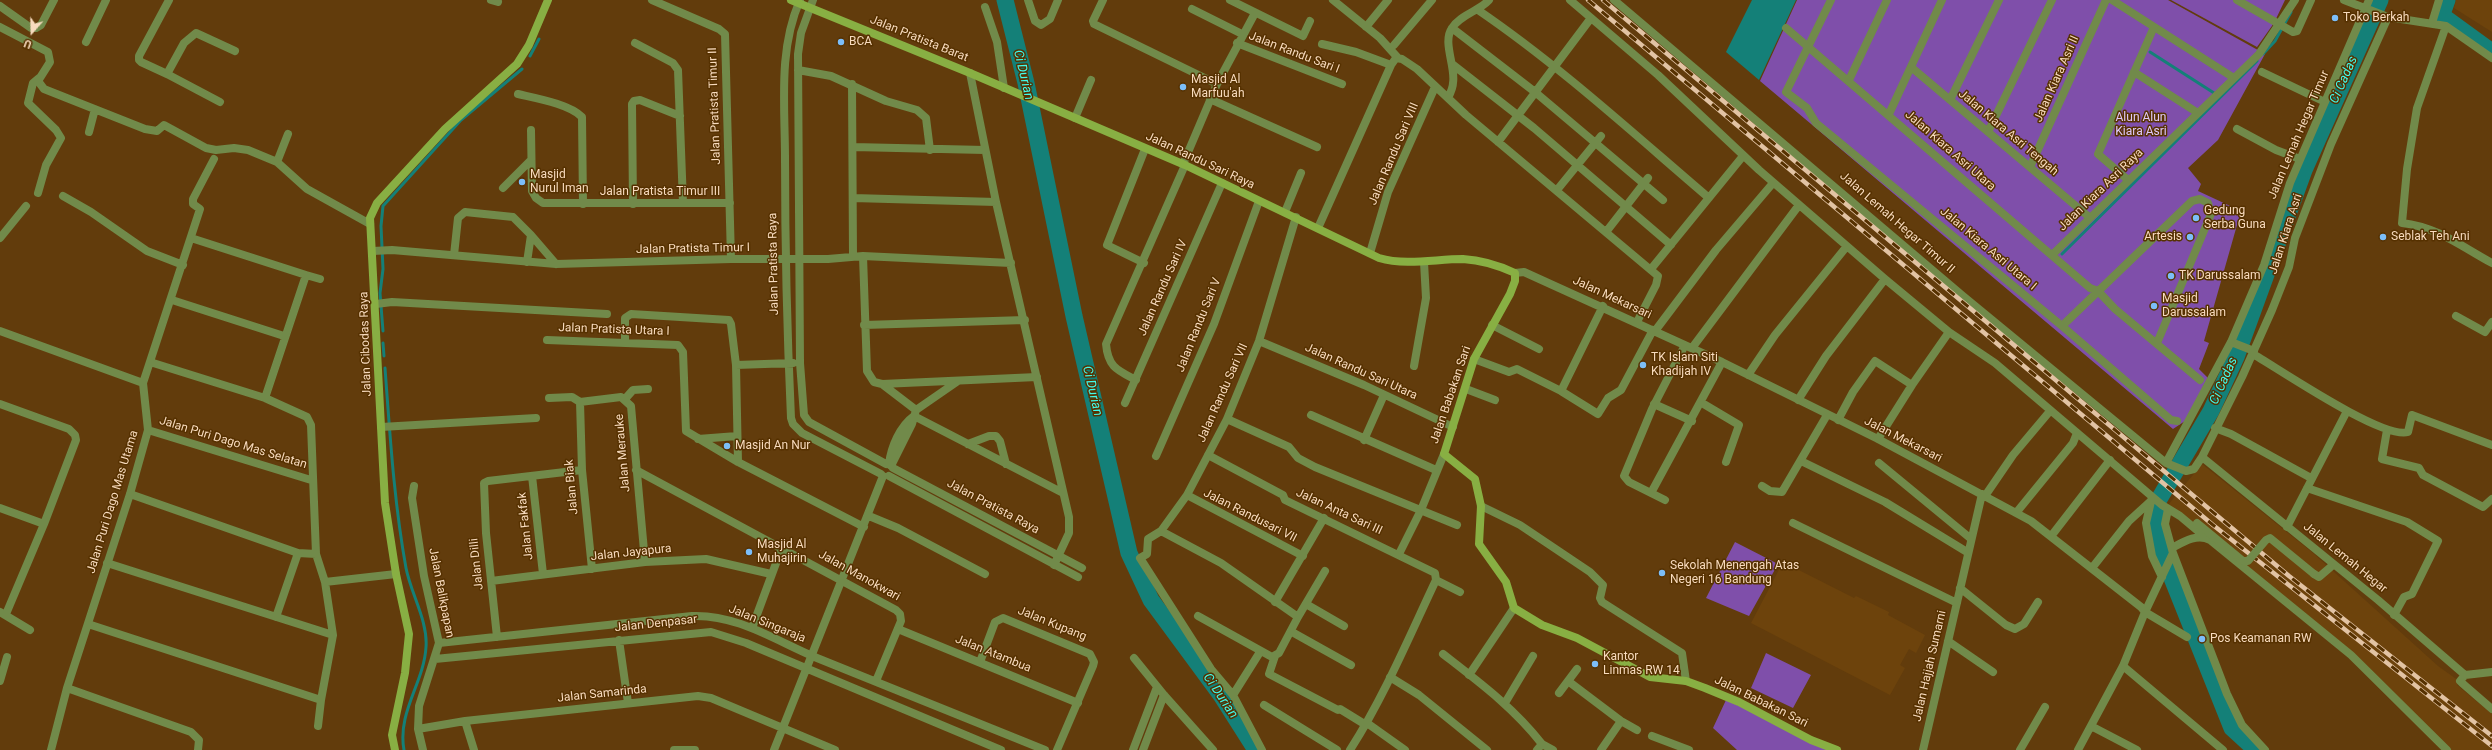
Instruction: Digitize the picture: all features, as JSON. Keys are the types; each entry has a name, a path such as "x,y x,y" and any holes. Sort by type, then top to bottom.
{"street":[{"path":"0,6 31,28 36,28 40,25 54,0"},
{"path":"86,42 106,0"},
{"path":"168,0 139,60 220,102"},
{"name":"Jalan Cibodas Raya","path":"395,750 392,735 405,672 409,634 396,574 386,503 386,427 376,251 370,224 372,212 377,203 445,129 518,64 529,45 548,0"},
{"name":"Jalan Pratista Timur II","path":"652,0 719,29 725,34 731,259"},
{"path":"1028,0 1035,21 1041,25 1050,19 1058,0"},
{"path":"1103,0 1093,21 1094,24 1217,84"},
{"path":"1230,0 1303,36 1310,21"},
{"path":"1333,0 1380,38 1398,58 1417,70 1498,142 1651,270 1658,279 1637,322"},
{"path":"1366,27 1388,0"},
{"path":"1394,45 1432,0"},
{"path":"1448,98 1453,84 1452,64 1448,40 1452,28 1478,10 1489,0"},
{"path":"1570,0 1658,75 1744,157 1769,187 1796,209 1847,246 1949,332 1995,363 2152,497 2180,516 2351,655 2447,750"},
{"name":"Jalan Lemah Hegar Timur II","path":"1614,0 1975,306 2168,464 2186,470 2194,469 2202,457"},
{"path":"1808,47 1831,0"},
{"path":"1849,80 1887,0"},
{"path":"1889,114 1942,0"},
{"path":"1950,100 1999,0"},
{"path":"1988,132 2052,0"},
{"name":"Jalan Kiara Asri II","path":"2030,167 2106,0"},
{"path":"2112,0 2234,78"},
{"path":"2237,0 2279,26 2295,32 2311,0"},
{"name":"Jalan Kiara Asri Raya","path":"2052,255 2089,217 2259,54 2295,0"},
{"path":"2344,0 2385,16 2446,26 2492,58"},
{"name":"Jalan Lemah Hegar Timur","path":"2168,464 2232,343 2264,265 2300,159 2367,9 2369,0"},
{"path":"2432,23 2438,0"},
{"name":"Jalan Pratista Barat","path":"796,1 812,4 1018,94"},
{"name":"Jalan Pratista Raya","path":"796,1 786,44 785,70 785,260 791,418 797,429 887,470 1059,555 1082,568"},
{"name":"Jalan Pratista Raya","path":"812,4 801,33 798,70 800,363 802,405 806,420 887,470 1054,565 1078,577"},
{"path":"985,7 997,42 1004,88"},
{"path":"1192,9 1242,34"},
{"path":"1478,10 1554,67 1709,198"},
{"path":"1136,380 1115,368 1107,358 1106,344 1144,263 1210,99 1237,43 1255,13"},
{"name":"Jalan Kiara Asri","path":"2202,457 2252,351 2289,267 2295,238 2331,144 2385,16"},
{"path":"1498,142 1591,18"},
{"path":"2446,26 2417,108 2407,169 2402,223 2429,228 2492,263"},
{"path":"0,27 48,52 50,62 31,87 28,103 56,130 61,138 46,165 38,193"},
{"path":"2128,180 2098,154 2154,27"},
{"path":"1452,28 1599,139 1646,181 1663,200"},
{"name":"Jalan Kiara Asri Utara","path":"1786,28 1889,114 2090,288 2098,291 2115,309 2200,380"},
{"path":"790,29 801,33"},
{"path":"167,74 184,43 196,33 236,52"},
{"path":"636,43 676,66 679,74 683,203"},
{"name":"Jalan Randu Sari I","path":"1237,43 1342,84"},
{"path":"1322,44 1356,52 1391,65"},
{"name":"Jalan Kiara Asri Utara I","path":"1808,47 1786,92 1807,108 1816,123 2062,326 2171,420 2177,421"},
{"path":"1318,228 1391,65 1398,58"},
{"path":"1452,64 1518,116 1671,245"},
{"name":"Jalan Kiara Asri Tengah","path":"1911,67 2089,217"},
{"path":"798,70 830,76 852,84 886,101 922,113 926,118 930,150"},
{"path":"2134,72 2198,113"},
{"path":"2262,72 2325,102"},
{"path":"970,73 996,202 1025,320 1070,526 1054,565"},
{"path":"39,78 44,89 145,129 157,131 164,125 206,148 216,150 240,148 277,162 307,189 370,224"},
{"path":"1075,118 1091,80"},
{"path":"852,84 853,256"},
{"name":"Jalan Randu Sari VIII","path":"1370,254 1388,192 1435,87"},
{"path":"518,94 545,100 574,111 582,117 583,204"},
{"name":"Jalan Randu Sari Raya","path":"1018,94 1144,149 1184,164 1370,254 1393,262 1424,262 1465,259 1494,265 1515,273"},
{"path":"1210,99 1317,147"},
{"path":"633,204 631,106 634,101 640,100 680,116"},
{"path":"89,132 95,109"},
{"path":"2237,129 2276,150 2300,159"},
{"path":"503,188 531,160 531,130"},
{"path":"277,162 288,134"},
{"path":"1557,190 1599,139"},
{"path":"852,147 930,150 986,150"},
{"path":"1144,149 1107,245 1144,263"},
{"path":"1651,270 1744,157"},
{"path":"0,331 144,383 192,238 200,209 193,204 193,200 214,159"},
{"name":"Jalan Pratista Timur III","path":"531,160 532,191 536,198 543,204 730,203"},
{"path":"1285,212 1301,173"},
{"path":"1606,232 1646,181"},
{"name":"Jalan Randu Sari IV","path":"1125,403 1222,183"},
{"path":"1474,359 1510,372 1517,369 1561,391 1599,413 1608,398 1621,390 1654,331 1716,250 1769,187"},
{"path":"63,196 91,212 147,251 183,265"},
{"path":"853,198 996,202"},
{"path":"2062,326 2192,201 2200,199 2208,203 2211,214 2157,343"},
{"name":"Jalan Randu Sari V","path":"1156,456 1214,324 1259,201"},
{"path":"0,238 26,206"},
{"path":"1665,500 1628,482 1624,476 1654,404 1689,347 1796,209"},
{"path":"454,255 458,218 464,212 513,216 556,264"},
{"name":"Jalan Randu Sari VII","path":"1233,695 1211,669 1140,558 1147,554 1148,540 1161,531 1186,495 1227,419 1258,341 1296,217"},
{"path":"527,262 531,235"},
{"path":"192,238 320,279"},
{"path":"1748,375 1775,335 1847,246"},
{"name":"Jalan Pratista Timur I","path":"376,251 392,250 556,264 731,259 799,260 853,256 1011,262"},
{"path":"863,256 864,324 867,371 874,382 882,384 1037,377"},
{"path":"1414,366 1426,298 1424,262"},
{"name":"Jalan Mekarsari","path":"1515,273 1524,272 1603,306 1722,362 1878,439 1983,495 2052,535 2146,612 2187,637"},
{"name":"Jalan Babakan Sari","path":"1515,273 1515,281 1510,294 1474,359 1466,389 1444,454 1476,479 1481,506 1479,544 1506,582 1514,608 1542,625 1577,638 1650,677 1686,681 1739,702 1811,740 1837,750"},
{"path":"265,398 284,336 306,275"},
{"path":"1798,400 1826,356 1885,279"},
{"path":"172,300 284,336"},
{"path":"380,303 607,314"},
{"path":"1561,391 1603,306"},
{"path":"626,342 625,318 631,314 726,319 731,324 736,365 738,462"},
{"path":"2456,316 2485,332 2492,322"},
{"path":"864,324 1025,320"},
{"path":"1492,325 1539,349"},
{"path":"1878,439 1912,385 1949,332"},
{"name":"Jalan Pratista Utara I","path":"547,340 675,344 682,349 684,427 686,431 697,439 738,462 864,527"},
{"name":"Jalan Randu Sari Utara","path":"1258,341 1384,395 1453,427"},
{"path":"2232,343 2252,351 2347,411 2387,430 2408,432 2412,415 2489,444"},
{"path":"1838,420 1853,392 1875,361 1912,385"},
{"path":"150,362 265,398 302,413 310,420 311,480 316,554 325,582 333,635 318,726"},
{"path":"1651,493 1665,465 1702,403 1722,362"},
{"path":"736,365 800,363"},
{"path":"774,750 887,470 912,424 915,413 958,381"},
{"name":"Jalan Puri Dago Mas Utama","path":"52,750 67,688 130,494 148,430 144,383"},
{"path":"882,384 915,413 968,444 1063,493"},
{"path":"625,399 633,390 648,389"},
{"path":"1466,389 1495,400"},
{"path":"1364,440 1384,395"},
{"name":"Jalan Merauke","path":"550,398 572,397 580,402 621,397 631,406 645,562"},
{"name":"Jalan Biak","path":"580,402 582,470 592,568"},
{"path":"1702,403 1739,425 1726,462"},
{"path":"0,404 69,429 76,438 44,524 3,613 30,630"},
{"path":"1654,404 1692,421"},
{"name":"Jalan Hajjah Sumarni","path":"1923,750 1957,603 1970,538 1983,495 2013,455 2050,411"},
{"path":"2287,527 2347,411"},
{"path":"1311,415 1364,440 1436,470"},
{"path":"1762,486 1770,491 1782,492 1802,461 1827,415"},
{"path":"386,427 536,418"},
{"path":"1227,419 1289,447 1298,458 1315,467 1457,525"},
{"path":"2215,428 2231,434 2311,478"},
{"name":"Jalan Puri Dago Mas Selatan","path":"148,430 311,480"},
{"path":"2387,430 2382,459 2419,468 2422,475 2484,507 2492,499"},
{"path":"2016,513 2073,443 2077,433"},
{"path":"697,439 737,436"},
{"path":"968,444 989,436 996,436 1000,441 1006,464"},
{"path":"1399,554 1421,510 1436,470 1444,454"},
{"name":"Jalan Anta Sari III","path":"1208,455 1283,495 1285,500 1399,554 1435,573 1436,580"},
{"name":"Jalan Lemah Hegar","path":"2202,457 2469,676"},
{"path":"2052,535 2110,460"},
{"path":"1802,461 1885,502 1967,552"},
{"path":"1879,463 1970,538"},
{"path":"532,476 582,470"},
{"name":"Jalan Manokwari","path":"636,470 782,547 896,610 900,614 901,620 876,681"},
{"name":"Jalan Dilli","path":"497,637 483,489 485,483 488,481 532,476"},
{"name":"Jalan Fakfak","path":"532,476 543,574"},
{"name":"Jalan Balikpapan","path":"414,486 412,498 424,576 439,643 420,706 418,729 423,750"},
{"path":"2307,488 2407,522 2438,542 2412,594 2404,597 2394,615"},
{"path":"130,494 298,553 316,554"},
{"name":"Jalan Randusari VII","path":"1186,495 1303,556"},
{"path":"2092,568 2129,521 2152,497"},
{"path":"2152,497 2146,523 2152,556 2163,575"},
{"path":"1481,506 1520,525 1590,572 1603,586 1600,598 1602,602 1682,653 1686,681"},
{"path":"2165,507 2165,524 2171,554 2227,694 2242,725 2265,750"},
{"path":"0,508 44,524"},
{"path":"2180,516 2185,513 2243,561 2248,561 2266,540 2270,538 2319,577 2333,565"},
{"path":"869,516 904,531 985,574"},
{"path":"1275,602 1324,518"},
{"path":"1793,523 1957,603"},
{"path":"1161,531 1220,563 1298,617"},
{"path":"2078,750 2123,666 2171,554 2187,540 2205,537"},
{"path":"752,628 782,547"},
{"path":"276,617 298,553"},
{"name":"Jalan Jayapura","path":"491,581 645,562 706,559 771,574"},
{"path":"107,563 333,635"},
{"path":"1325,571 1298,617 1292,632 1279,653 1275,656 1269,674 1338,710 1340,709 1367,724 1406,750"},
{"path":"325,582 396,574"},
{"path":"1350,750 1367,724 1436,580 1460,592"},
{"path":"1960,588 2006,625 2015,629 2024,624 2038,602"},
{"path":"1306,604 1344,626"},
{"path":"1469,675 1514,608"},
{"name":"Jalan Singaraja","path":"439,643 706,615 734,621 752,628 812,657 876,681 1045,750"},
{"path":"1198,616 1260,652 1270,657 1275,656"},
{"name":"Jalan Kupang","path":"980,662 995,622 998,619 1003,618 1086,652 1092,658 1093,666 1078,703"},
{"path":"88,624 322,700"},
{"name":"Jalan Atambua","path":"898,629 1078,703"},
{"name":"Jalan Denpasar","path":"435,659 711,632 746,643 1001,750"},
{"path":"1292,632 1352,665"},
{"path":"620,640 628,703"},
{"path":"1948,641 1993,672"},
{"path":"1260,652 1233,695 1262,750"},
{"path":"1443,654 1505,702 1525,722 1540,747 1552,750"},
{"path":"1505,702 1533,656"},
{"path":"0,681 7,657"},
{"path":"1134,658 1157,687 1213,750"},
{"path":"2123,666 2165,699 2223,750"},
{"path":"1559,694 1577,669"},
{"path":"2492,672 2469,676 2460,681 2492,709"},
{"path":"1390,677 1419,695 1487,750"},
{"path":"1568,681 1621,721 1637,730"},
{"path":"1133,750 1157,687"},
{"path":"67,688 191,732 199,740 198,750"},
{"path":"1143,750 1164,695"},
{"name":"Jalan Samarinda","path":"418,729 465,720 698,696 712,698 834,750"},
{"path":"1057,750 1078,703"},
{"path":"1264,706 1337,750"},
{"path":"2020,750 2045,707"},
{"path":"465,720 474,750"},
{"path":"1601,750 1621,721"},
{"path":"2091,726 2137,750"},
{"path":"1652,736 1689,750"},
{"path":"674,750 695,750"}],"shaded area":[{"path":"2456,0 2492,0 2492,32 2454,8"},
{"path":"2202,464 2313,553 2438,666 2459,681 2457,685 2492,714 2492,750 2449,750 2381,682 2168,505"},
{"path":"1783,562 1854,598 1856,596 1889,612 1888,615 1925,635 1916,653 1909,649 1900,665 1905,668 1890,695 1751,623"}],"green space":[{"name":"Alun Alun Kiara Asri","path":"1797,0 2168,0 2265,54 2218,140 2188,168 2201,184 2198,191 2241,211 2204,341 2209,343 2199,369 2208,378 2185,421 2173,429 1760,81"},
{"path":"2171,0 2285,0 2274,23 2257,47"},
{"path":"1735,542 1778,564 1749,616 1706,598"},
{"path":"1766,653 1811,675 1793,708 1751,688"},
{"path":"1726,700 1838,750 1737,750 1713,728"}],"water":[{"path":"1752,0 1796,0 1759,80 1726,52"}],"waterway":[{"name":"Ci Durian","path":"1005,0 1026,83 1074,316 1129,553 1151,600 1221,695 1256,750"},
{"name":"Ci Cadas","path":"2256,750 2232,728 2160,548 2155,506 2211,411 2236,357 2304,170 2380,0"},
{"path":"2447,0 2443,11 2444,17 2492,52"},
{"path":"2263,54 2275,41 2291,12"},
{"path":"530,56 539,39"},
{"path":"2150,52 2214,93"},
{"path":"2062,254 2257,61"},
{"path":"383,331 380,293 383,269 381,226 383,206 461,120 522,69"},
{"path":"383,343 384,356"},
{"path":"385,368 398,518 408,578 422,617 426,637 426,647 421,673 407,710 404,723 404,750"}],"railway":[{"path":"1588,0 2213,525 2492,746"},
{"path":"1603,0 2289,576 2492,736"}],"place":[{"name":"Toko Berkah","path":"2335,18"},
{"name":"BCA","path":"841,42"},
{"name":"Masjid Al Marfuu'ah","path":"1183,87"},
{"name":"Masjid Nurul Iman","path":"522,182"},
{"name":"Gedung Serba Guna","path":"2196,218"},
{"name":"Artesis","path":"2190,237"},
{"name":"Seblak Teh Ani","path":"2383,237"},
{"name":"TK Darussalam","path":"2171,276"},
{"name":"Masjid Darussalam","path":"2154,306"},
{"name":"TK Islam Siti Khadijah IV","path":"1643,365"},
{"name":"Masjid An Nur","path":"727,446"},
{"name":"Masjid Al Muhajirin","path":"749,552"},
{"name":"Sekolah Menengah Atas Negeri 16 Bandung","path":"1662,573"},
{"name":"Pos Keamanan RW","path":"2202,639"},
{"name":"Kantor Linmas RW 14","path":"1595,664"}]}
